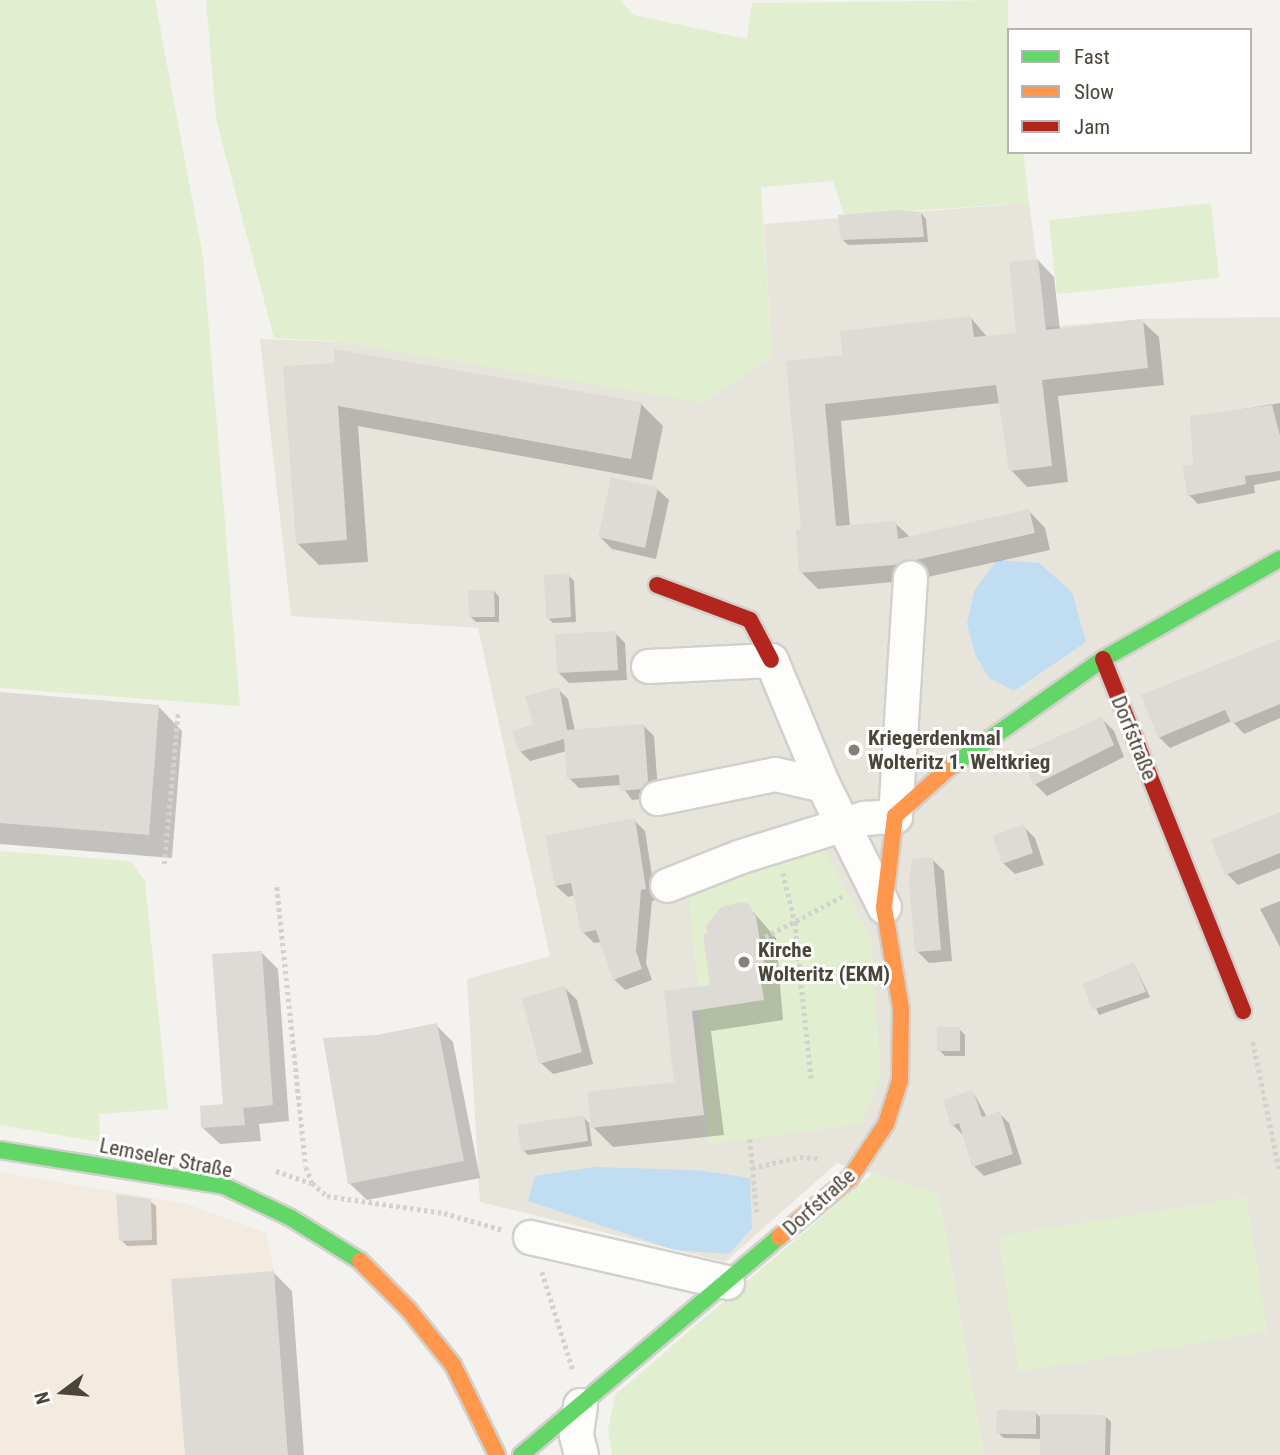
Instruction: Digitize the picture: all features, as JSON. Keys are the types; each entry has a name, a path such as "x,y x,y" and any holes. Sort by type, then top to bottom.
{"street":[{"path":"667,886 779,845 864,818 895,816 946,770 1103,660 1280,559"},
{"name":"Dorfstraße","path":"520,1455 850,1178 886,1124 900,1080 901,1009 877,894 895,816 910,577"},
{"path":"657,585 750,620 771,660 823,785 877,894"},
{"path":"648,666 771,660"},
{"name":"Dorfstraße","path":"1103,660 1243,1011"},
{"path":"657,798 775,775 823,785"},
{"name":"Lemseler Straße","path":"0,1150 224,1186 291,1218 357,1258 408,1309 453,1364 497,1455"},
{"path":"530,1237 727,1282"},
{"path":"580,1405 576,1435 581,1455"}],"path":[{"path":"164,864 178,714"},
{"path":"779,845 795,922 811,1078"},
{"path":"277,887 306,1167 312,1183 327,1196 444,1213 530,1237 571,1356 580,1405"},
{"path":"765,937 795,922 877,894"},
{"path":"1243,1011 1280,1172"},
{"path":"750,1139 761,1252"},
{"path":"752,1168 800,1157 860,1164"}],"shaded area":[{"path":"1029,203 1046,327 1143,319 1280,317 1280,1455 984,1455 939,1195 837,1163 725,1262 480,1202 467,979 550,956 478,628 291,616 260,339 772,357 764,224"},
{"path":"0,1172 184,1203 266,1233 274,1271 289,1455 0,1455"}],"green space":[{"path":"0,0 155,0 203,257 240,706 0,688"},
{"path":"206,0 620,0 634,15 747,39 752,3 1008,0 1007,154 1023,154 1029,203 844,215 833,181 761,187 772,357 702,403 333,341 274,338 216,119"},
{"path":"1211,203 1219,278 1057,294 1049,220"},
{"path":"0,851 130,861 145,881 168,1109 99,1114 100,1142 0,1125"},
{"path":"825,851 871,938 881,1075 861,1124 707,1145 700,1004 687,889"},
{"path":"873,1173 939,1194 984,1455 612,1455 608,1430 615,1395"},
{"path":"1246,1197 1268,1332 1019,1372 998,1236"}],"water":[{"path":"997,560 1039,563 1072,592 1086,642 1014,691 989,678 975,654 967,624 974,591"},
{"path":"593,1167 696,1170 750,1178 752,1228 729,1254 674,1250 528,1201 535,1176"}],"building":[{"path":"899,210 921,212 924,237 841,240 838,215"},
{"path":"1038,259 1046,330 1143,319 1148,368 1042,380 1052,466 1009,471 996,385 825,404 836,526 896,521 898,539 1029,509 1035,533 894,565 799,573 796,530 801,529 786,361 842,355 840,331 971,316 974,337 1016,333 1009,262"},
{"path":"334,349 642,402 631,459 338,406 347,540 296,544 283,366 335,363"},
{"path":"1272,405 1280,436 1280,471 1245,476 1246,484 1187,496 1183,466 1193,464 1190,416"},
{"path":"611,477 658,487 645,548 598,537"},
{"path":"569,573 571,617 546,619 544,575"},
{"path":"468,590 494,590 495,617 469,617"},
{"path":"616,631 618,670 557,673 555,634"},
{"path":"1280,639 1280,704 1232,724 1225,710 1158,738 1141,695"},
{"path":"559,687 567,730 644,724 648,781 641,789 620,791 619,775 567,779 564,739 519,752 512,731 533,724 525,696"},
{"path":"0,692 159,705 149,835 0,823"},
{"path":"1102,717 1114,745 1034,785 1019,754"},
{"path":"1280,812 1280,853 1225,875 1211,840"},
{"path":"635,818 646,889 641,890 636,951 642,969 613,980 596,930 581,933 571,883 555,886 545,836"},
{"path":"1024,824 1033,853 1002,864 993,836"},
{"path":"933,857 941,950 915,952 909,881 912,859"},
{"path":"741,902 749,904 756,917 764,964 758,965 764,1000 692,1011 704,1115 591,1128 587,1092 674,1082 664,991 710,985 703,934 708,934 706,926 721,907"},
{"path":"262,951 273,1105 243,1108 245,1125 201,1128 200,1106 223,1104 212,954"},
{"path":"1134,962 1146,992 1092,1010 1083,984"},
{"path":"565,986 582,1052 539,1064 522,998"},
{"path":"437,1023 464,1161 348,1184 323,1038 377,1035"},
{"path":"937,1027 960,1027 960,1051 937,1051"},
{"path":"973,1090 982,1117 1000,1111 1013,1154 972,1167 959,1123 951,1126 943,1100"},
{"path":"584,1115 588,1141 521,1151 517,1125"},
{"path":"116,1194 151,1199 152,1240 119,1241"},
{"path":"274,1271 288,1455 185,1455 171,1279"},
{"path":"997,1410 1036,1411 1036,1434 996,1434"},
{"path":"1040,1414 1106,1415 1105,1455 1040,1455"}],"traffic: fast":[{"path":"950,767 1103,659 1280,559"},
{"path":"0,1150 224,1186 291,1218 360,1261"},
{"path":"521,1455 779,1237"}],"traffic: slow":[{"path":"779,1237 850,1178 886,1124 900,1080 901,1009 884,907 895,816 950,767"},
{"path":"360,1261 408,1309 453,1365 497,1455"}],"traffic: jam":[{"path":"657,585 750,620 771,660"},
{"path":"1103,659 1243,1011"}],"place":[{"name":"Kriegerdenkmal Wolteritz 1. Weltkrieg","path":"854,750"},
{"name":"Kirche Wolteritz (EKM)","path":"744,962"}]}
